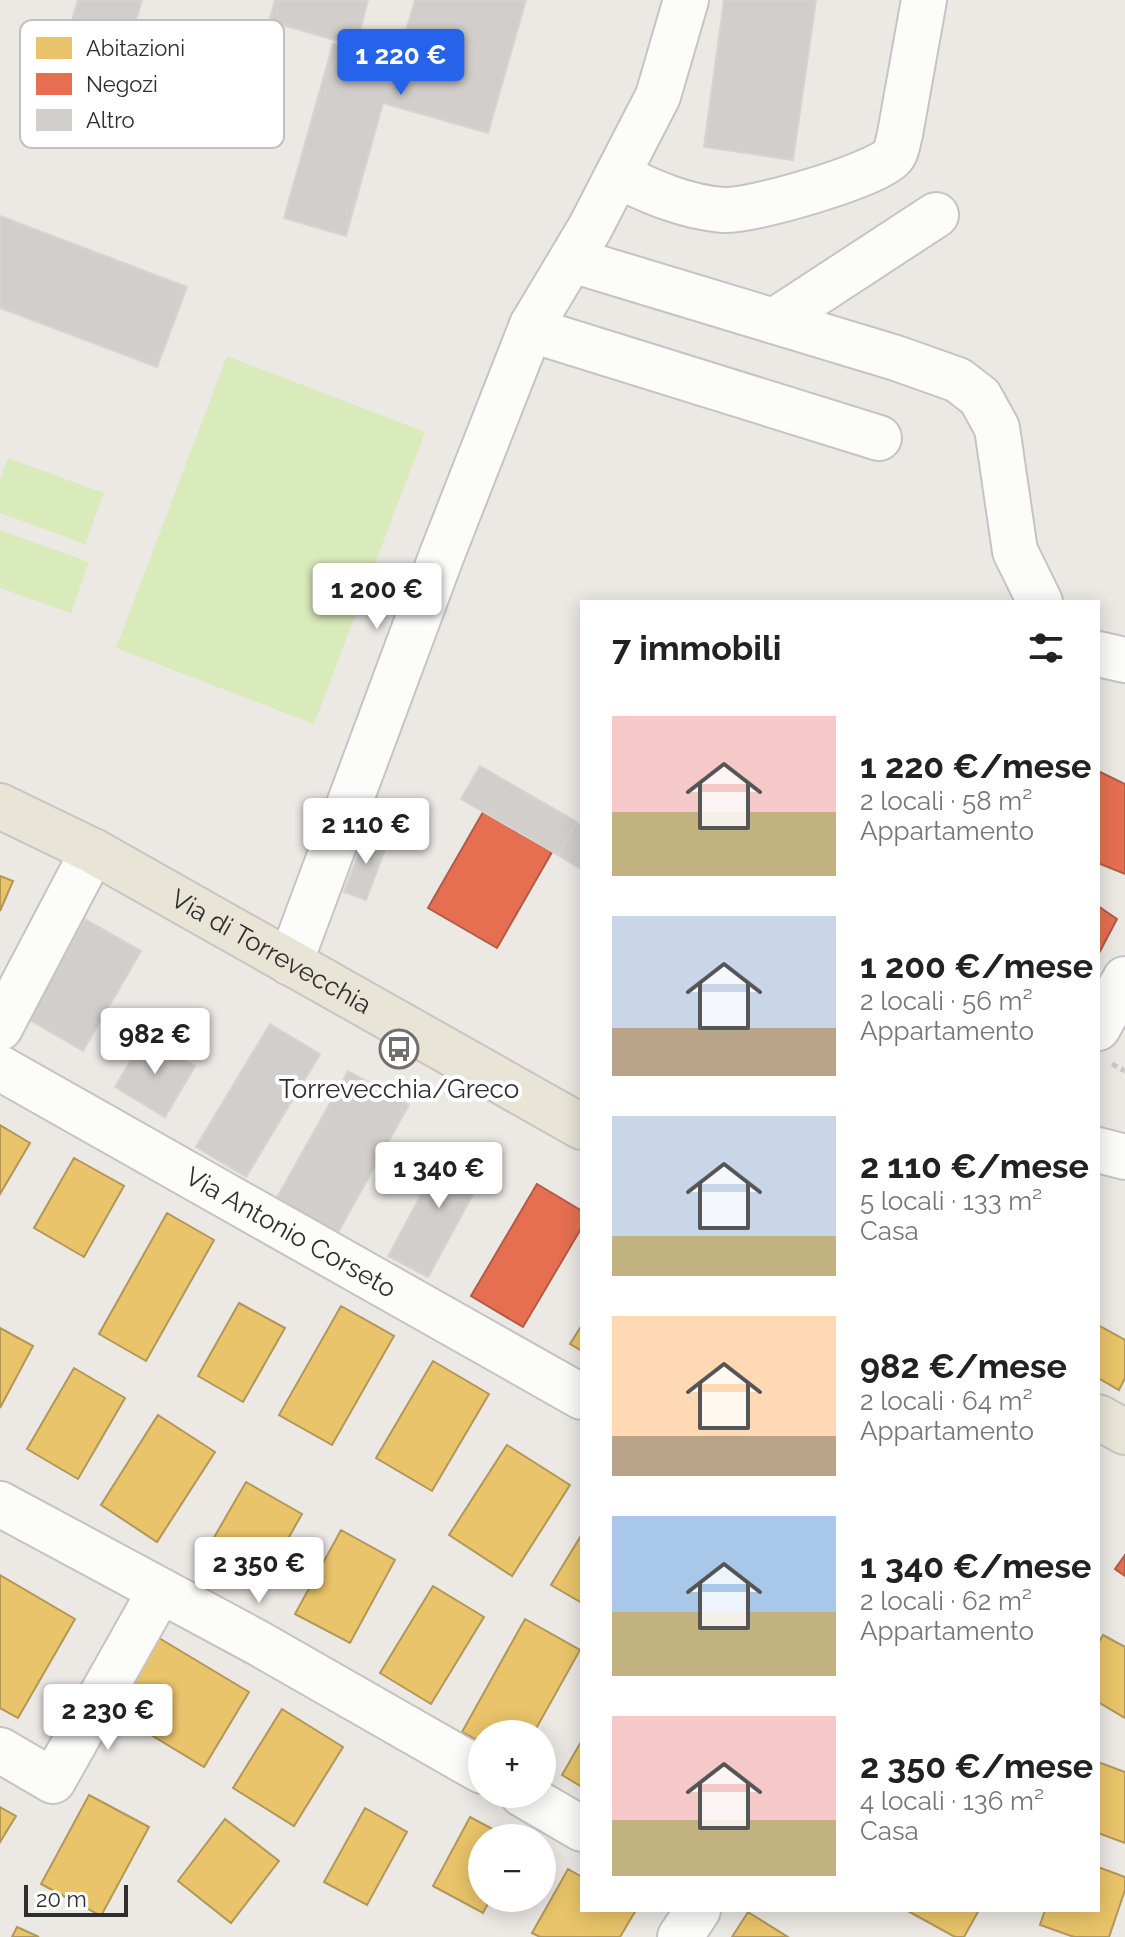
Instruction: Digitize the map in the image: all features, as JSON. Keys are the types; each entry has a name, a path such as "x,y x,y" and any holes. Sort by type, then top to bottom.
{"main road":[{"name":"Via di Torrevecchia","path":"0,806 93,851 580,1126"},
{"path":"1100,1418 1125,1432"}],"street":[{"path":"290,963 441,557 532,325 572,260 658,96 686,0"},
{"path":"618,176 677,203 726,211 793,196 873,170 894,156 924,0"},
{"path":"774,321 936,215"},
{"path":"572,260 958,380 980,397 997,428 1015,551 1039,600"},
{"path":"532,325 551,336 879,438"},
{"path":"1100,654 1125,660"},
{"path":"0,1028 93,851"},
{"path":"1100,1024 1125,979"},
{"name":"Via Antonio Corseto","path":"0,1068 580,1396"},
{"path":"1100,1151 1125,1157"},
{"path":"0,1504 260,1644 468,1763"},
{"path":"0,1750 53,1781 160,1591"},
{"path":"546,1808 580,1828"},
{"path":"680,1937 697,1912"}],"green space":[{"path":"227,356 425,432 314,724 116,648"},
{"path":"8,458 104,493 85,544 0,513 0,480"},
{"path":"0,530 89,562 71,613 0,588"}],"building: Abitazioni":[{"path":"0,876 13,881 0,911"},
{"path":"0,1125 30,1143 0,1194"},
{"path":"74,1158 124,1186 84,1257 34,1228"},
{"path":"167,1213 214,1240 146,1361 99,1334"},
{"path":"239,1303 285,1328 243,1402 198,1376"},
{"path":"341,1306 394,1336 332,1445 279,1415"},
{"path":"1100,1326 1125,1340 1125,1378 1119,1390 1100,1379"},
{"path":"0,1328 33,1346 0,1408"},
{"path":"580,1328 580,1350 570,1344"},
{"path":"433,1361 489,1394 432,1491 376,1458"},
{"path":"74,1368 125,1398 78,1479 27,1449"},
{"path":"158,1415 215,1452 157,1542 101,1505"},
{"path":"507,1445 570,1485 512,1576 449,1535"},
{"path":"246,1482 302,1514 257,1593 201,1560"},
{"path":"341,1530 395,1560 350,1643 295,1614"},
{"path":"580,1537 580,1602 551,1585"},
{"path":"0,1575 75,1619 18,1718 0,1708"},
{"path":"433,1586 484,1617 431,1704 380,1673"},
{"path":"525,1619 580,1650 541,1720 469,1720"},
{"path":"1103,1635 1125,1647 1125,1718 1100,1703 1100,1640"},
{"path":"159,1638 249,1692 204,1767 115,1713"},
{"path":"282,1709 343,1747 294,1826 233,1788"},
{"path":"468,1721 468,1735 462,1732"},
{"path":"580,1744 580,1786 562,1775"},
{"path":"1100,1763 1125,1772 1125,1843 1100,1834"},
{"path":"89,1795 149,1827 101,1916 41,1884"},
{"path":"0,1807 16,1816 0,1842"},
{"path":"365,1808 407,1832 367,1905 324,1882"},
{"path":"470,1817 483,1824 468,1824 468,1905 433,1886"},
{"path":"225,1819 279,1861 231,1923 178,1881"},
{"path":"1100,1868 1125,1877 1125,1890 1109,1937 1074,1937 1040,1925 1044,1912 1100,1912"},
{"path":"568,1869 580,1876 580,1912 635,1912 620,1937 540,1937 532,1933 544,1912 556,1912 556,1890"},
{"path":"748,1912 788,1937 732,1937"},
{"path":"910,1912 978,1912 964,1937 955,1937"},
{"path":"17,1927 39,1937 12,1937"}],"building: Negozi":[{"path":"1100,772 1125,784 1125,874 1100,864"},
{"path":"483,812 552,852 497,948 428,908"},
{"path":"1100,907 1117,919 1100,951"},
{"path":"537,1184 580,1210 580,1230 523,1327 471,1296"},
{"path":"1125,1555 1125,1576 1115,1569"}],"building: Altro":[{"path":"78,0 142,0 136,20 72,20"},
{"path":"275,0 368,0 356,46 284,25 284,20 269,20"},
{"path":"415,0 526,0 488,133 383,103 346,236 284,218 333,44 397,62"},
{"path":"724,0 816,0 793,160 704,147"},
{"path":"0,216 187,287 157,367 0,308"},
{"path":"480,766 577,822 558,855 461,799"},
{"path":"576,823 580,825 580,869 558,855"},
{"path":"367,831 389,839 366,900 344,892"},
{"path":"85,919 141,951 83,1051 28,1019"},
{"path":"270,1024 320,1054 246,1177 196,1147"},
{"path":"145,1036 195,1066 165,1117 115,1087"},
{"path":"348,1071 409,1105 335,1238 274,1203"},
{"path":"449,1143 489,1165 428,1277 388,1256"}],"place":[{"name":"Torrevecchia/Greco","path":"399,1049"}]}
